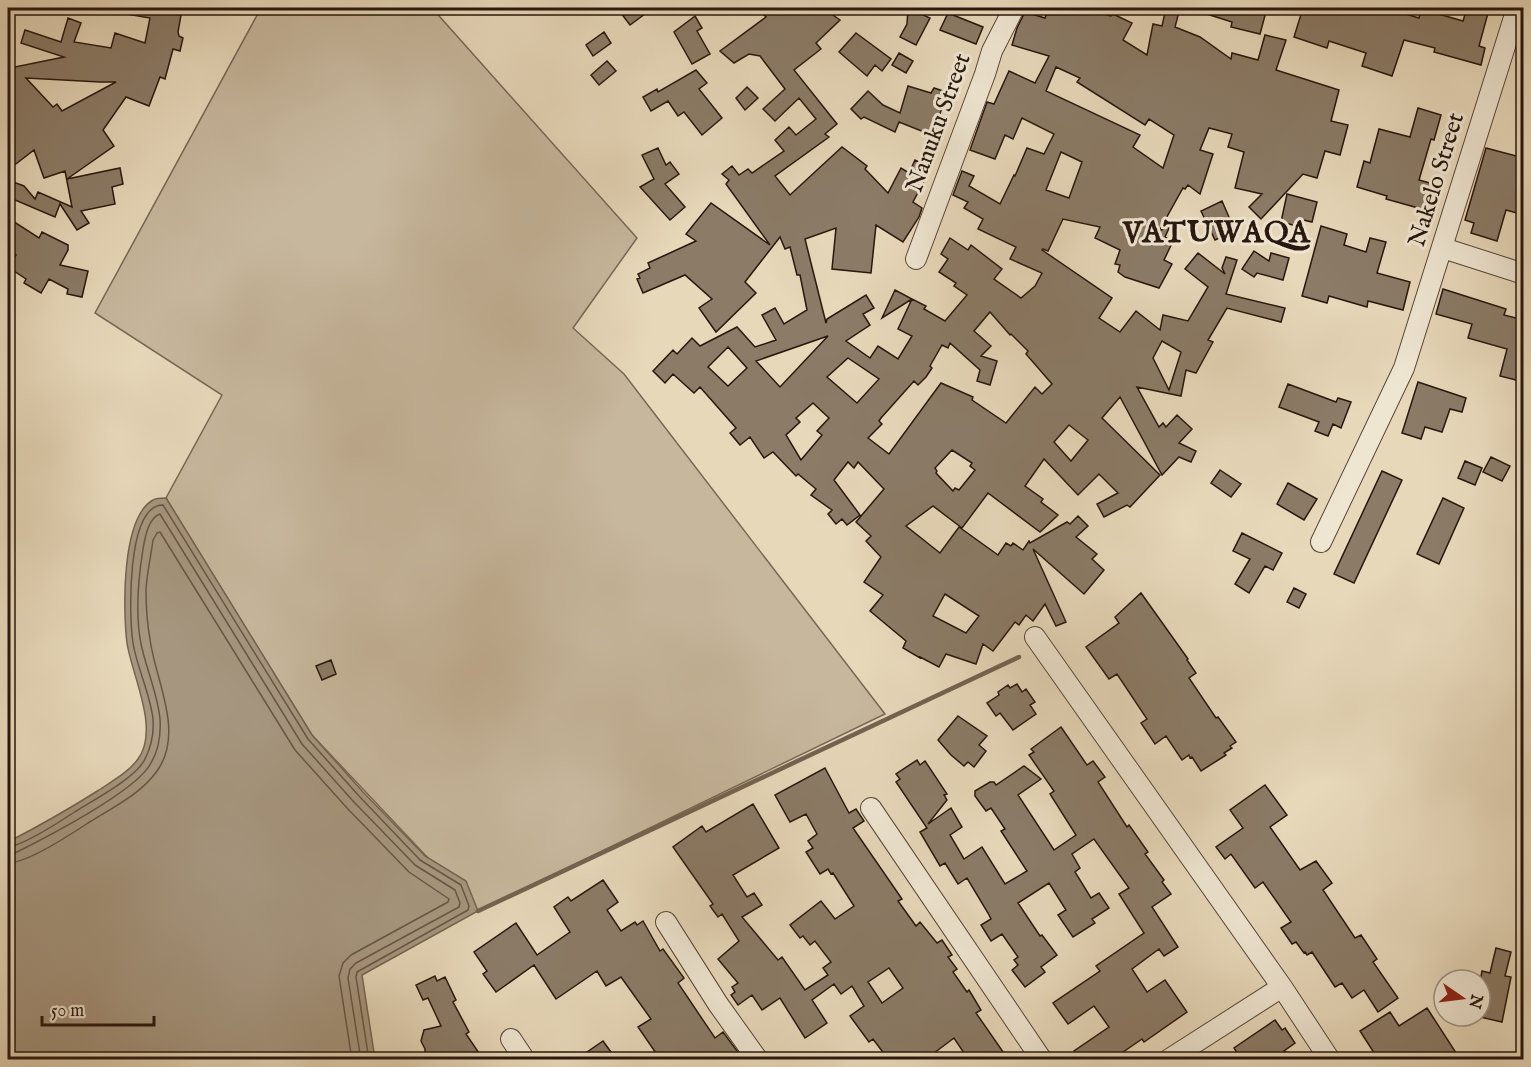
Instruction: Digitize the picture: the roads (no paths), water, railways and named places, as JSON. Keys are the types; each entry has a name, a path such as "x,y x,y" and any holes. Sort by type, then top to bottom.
{"street":[{"name":"Nanuku Street","path":"916,259 992,51 1014,8"},
{"name":"Nakelo Street","path":"1321,542 1404,368 1517,8"},
{"path":"1443,248 1524,274"},
{"path":"1035,637 1282,987 1330,1059"},
{"path":"871,808 1042,1059"},
{"path":"666,922 718,1004 758,1059"},
{"path":"1168,1059 1282,987"},
{"path":"512,1039 525,1059"}],"water":[{"path":"166,498 312,735 425,856 466,881 478,911 362,975 375,1059 8,1059 8,842 65,811 120,776 134,764 144,747 146,718 127,643 125,588 130,545 135,525 143,510 154,499"}],"waterway":[{"path":"478,911 1019,657"}],"district":[{"name":"VATUWAQA","path":"1217,234"}]}
